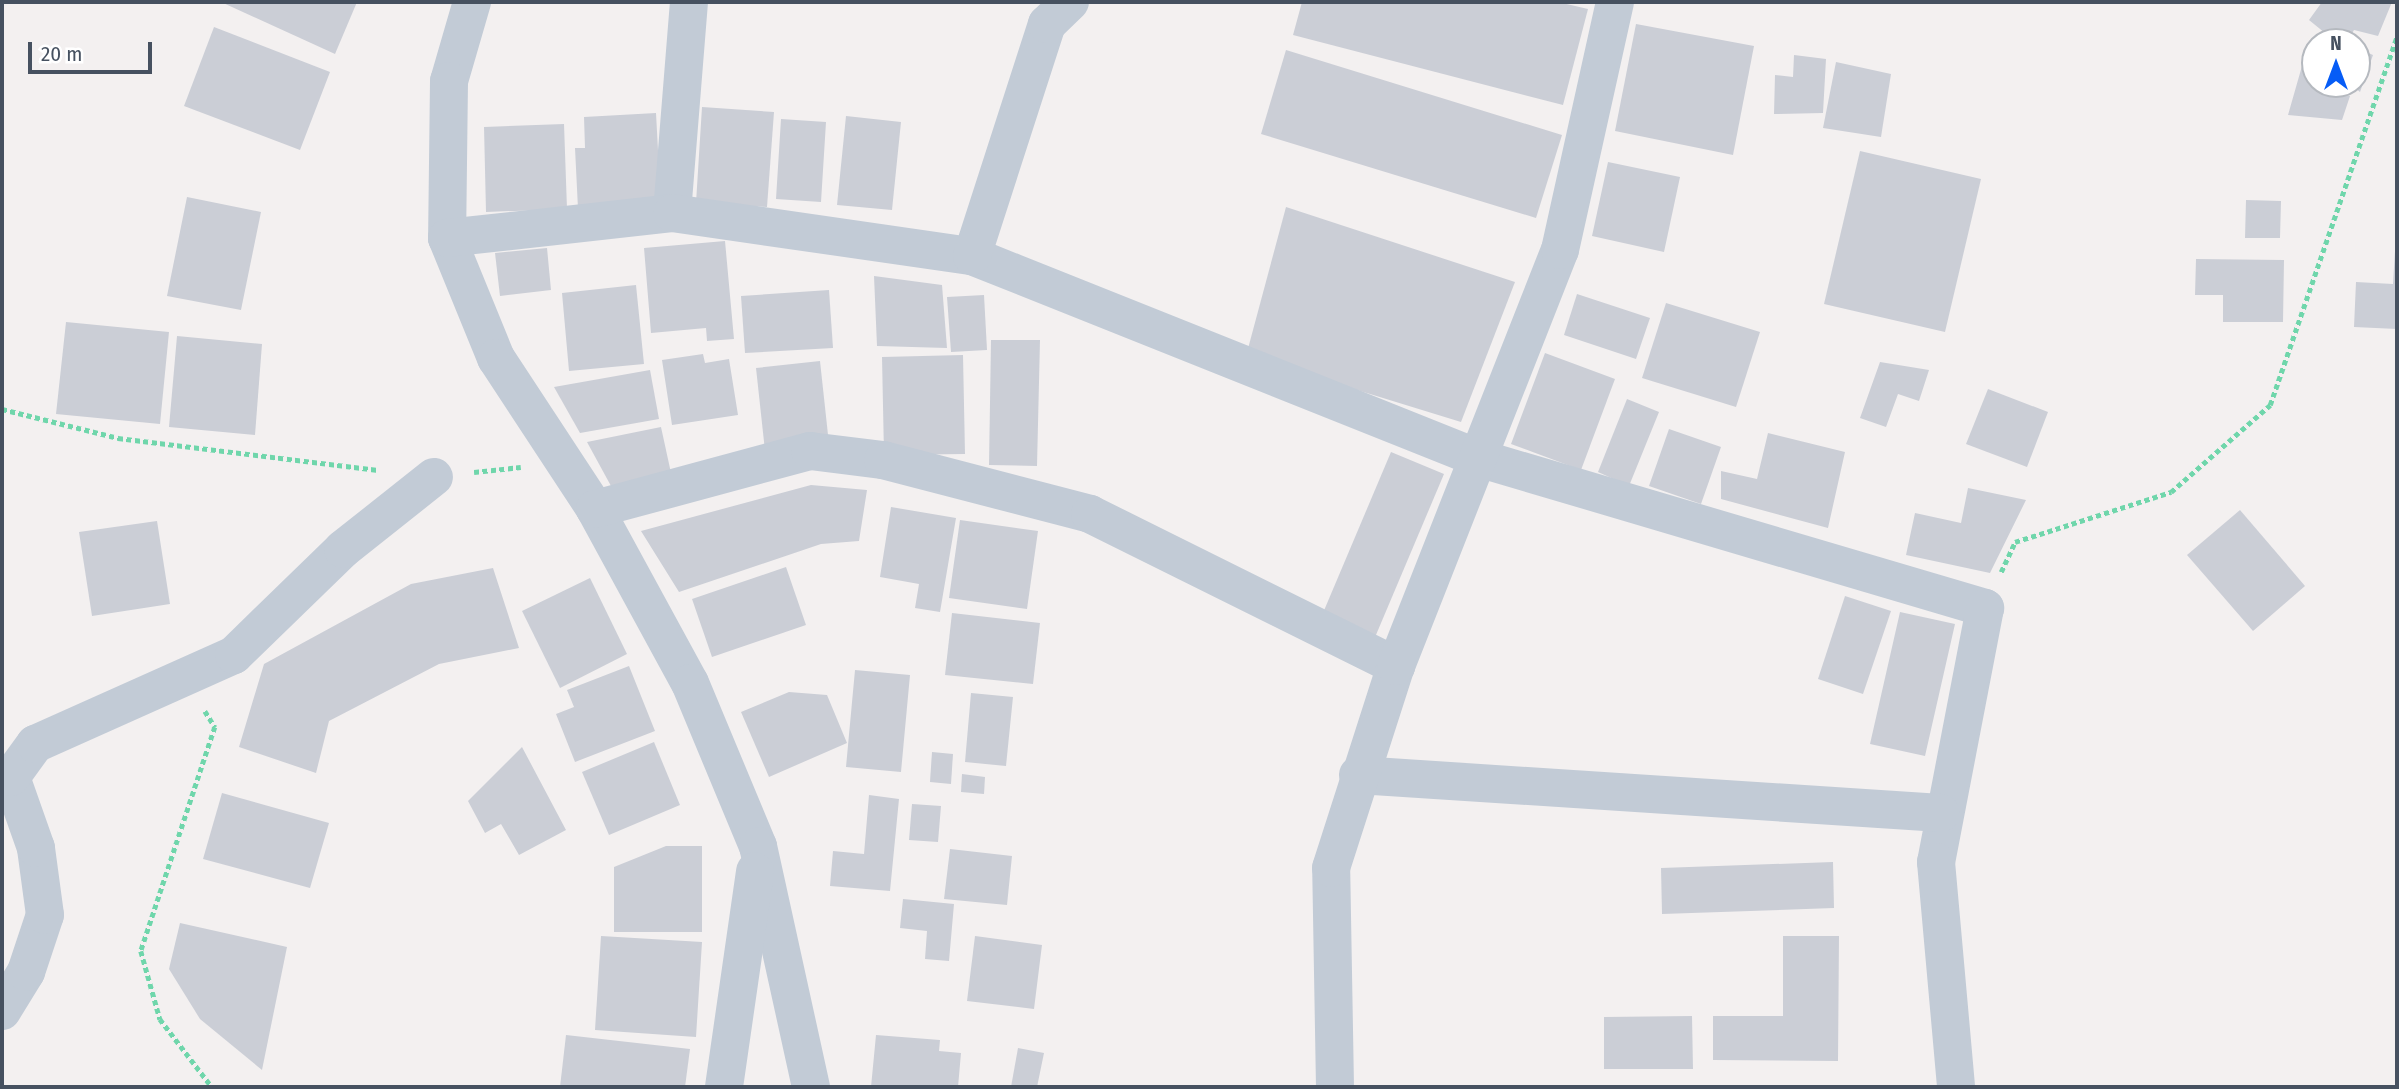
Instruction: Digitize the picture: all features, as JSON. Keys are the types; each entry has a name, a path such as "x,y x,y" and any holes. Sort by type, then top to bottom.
{"street":[{"path":"472,2 449,81 447,237 496,358 567,462 690,683 758,846 811,1087"},
{"path":"672,213 689,2"},
{"path":"972,256 1048,24 1070,2"},
{"path":"1335,1087 1331,869 1358,775 1396,666 1560,250 1615,2"},
{"path":"447,237 672,213 972,256 1478,458 1985,608 1941,813 1936,862 1956,1087"},
{"path":"595,509 810,451 883,460 1090,514 1396,666"},
{"path":"2,1011 26,972 45,915 36,848 11,777 35,744 233,655 343,548 434,477"},
{"path":"1358,775 1941,813"},
{"path":"724,1087 758,846"}],"path":[{"path":"1985,608 2015,542 2171,492 2270,405 2397,37"},
{"path":"2,409 118,438 434,477 567,462"},
{"path":"186,677 215,727 141,951 160,1019 212,1087"}],"building":[{"path":"221,2 357,2 335,54"},
{"path":"1302,2 1558,2 1588,9 1563,105 1293,35"},
{"path":"2322,2 2392,2 2378,36 2371,34 2371,28 2319,28 2309,20"},
{"path":"1636,24 1754,46 1733,155 1615,131"},
{"path":"214,27 330,72 300,150 184,106"},
{"path":"1286,50 1562,135 1536,218 1261,134"},
{"path":"1794,55 1826,59 1823,113 1774,114 1775,75 1793,77"},
{"path":"1836,62 1891,74 1881,137 1823,128"},
{"path":"2301,70 2301,98 2349,98 2342,120 2288,115"},
{"path":"702,107 774,112 767,207 696,203"},
{"path":"656,113 661,206 578,209 575,148 585,148 584,117"},
{"path":"846,116 901,122 892,210 837,205"},
{"path":"781,119 826,122 821,202 776,199"},
{"path":"564,124 567,209 486,212 484,127"},
{"path":"1860,151 1981,179 1945,332 1824,304"},
{"path":"1608,162 1680,177 1664,252 1592,236"},
{"path":"187,197 261,212 241,310 167,296"},
{"path":"2246,200 2281,201 2280,238 2245,238"},
{"path":"1286,207 1515,282 1461,422 1246,356"},
{"path":"725,241 734,339 707,341 706,328 651,333 644,248"},
{"path":"547,248 551,290 500,296 495,253"},
{"path":"2395,251 2397,329 2354,327 2356,282 2393,284"},
{"path":"2196,259 2284,260 2283,322 2223,322 2223,295 2195,295"},
{"path":"874,276 942,285 947,348 877,346"},
{"path":"636,285 644,364 569,371 562,293"},
{"path":"829,290 833,348 745,353 741,296"},
{"path":"1577,294 1650,318 1636,359 1564,335"},
{"path":"984,295 987,350 951,352 947,297"},
{"path":"1666,303 1760,332 1736,407 1642,378"},
{"path":"66,322 169,332 160,424 56,414"},
{"path":"177,336 262,344 255,435 169,427"},
{"path":"991,340 1040,340 1037,466 989,465"},
{"path":"1545,353 1615,379 1581,470 1511,444"},
{"path":"703,354 705,363 729,359 738,415 672,425 662,360"},
{"path":"963,355 965,454 884,455 882,357"},
{"path":"820,361 829,444 765,451 756,368"},
{"path":"1880,362 1929,370 1919,401 1898,394 1886,427 1860,418"},
{"path":"650,370 659,419 580,433 554,387"},
{"path":"1988,389 2048,412 2027,467 1966,444"},
{"path":"1627,399 1659,412 1629,486 1598,472"},
{"path":"661,427 671,473 611,486 587,442"},
{"path":"1669,429 1721,447 1701,504 1649,486"},
{"path":"1768,433 1845,452 1828,528 1721,499 1721,471 1757,479"},
{"path":"1391,452 1444,474 1373,642 1320,620"},
{"path":"811,485 867,490 859,541 821,544 679,592 641,531"},
{"path":"1968,488 2026,500 1990,573 1906,555 1915,513 1961,523"},
{"path":"891,507 956,518 940,612 915,608 919,584 880,577"},
{"path":"2240,510 2305,586 2253,631 2187,555"},
{"path":"960,520 1038,531 1027,609 949,598"},
{"path":"157,521 170,604 92,616 79,532"},
{"path":"786,567 806,625 712,657 692,599"},
{"path":"493,568 519,648 439,664 329,721 316,773 239,747 264,664 411,584"},
{"path":"590,578 627,654 560,688 522,611"},
{"path":"1845,596 1891,611 1863,694 1818,679"},
{"path":"1900,612 1955,624 1925,756 1870,744"},
{"path":"952,613 1040,623 1033,684 945,675"},
{"path":"629,666 655,731 575,762 556,714 574,707 567,690"},
{"path":"855,670 910,675 901,772 846,767"},
{"path":"789,692 827,695 847,743 769,777 741,712"},
{"path":"971,693 1013,697 1006,766 965,762"},
{"path":"654,742 680,805 609,835 582,772"},
{"path":"522,747 566,830 519,855 501,824 485,833 468,801"},
{"path":"932,752 953,754 951,784 930,782"},
{"path":"962,774 985,777 984,794 961,792"},
{"path":"222,793 329,823 310,888 203,859"},
{"path":"869,795 899,799 890,891 830,886 833,851 864,854"},
{"path":"912,804 941,806 938,842 909,840"},
{"path":"666,846 702,846 702,932 614,932 614,867"},
{"path":"950,849 1012,856 1007,905 944,899"},
{"path":"1833,862 1834,908 1662,914 1661,868"},
{"path":"903,899 954,904 949,961 925,959 927,931 900,928"},
{"path":"180,923 287,947 262,1070 200,1019 169,969"},
{"path":"601,936 702,942 696,1037 595,1030"},
{"path":"975,936 1042,945 1034,1009 967,1001"},
{"path":"1783,936 1839,936 1838,1061 1713,1060 1713,1016 1783,1016"},
{"path":"1692,1016 1693,1069 1604,1069 1604,1017"},
{"path":"566,1035 690,1049 685,1087 560,1087"},
{"path":"876,1035 940,1040 939,1051 961,1053 958,1087 871,1087"},
{"path":"1018,1048 1044,1053 1037,1087 1011,1087"}]}
